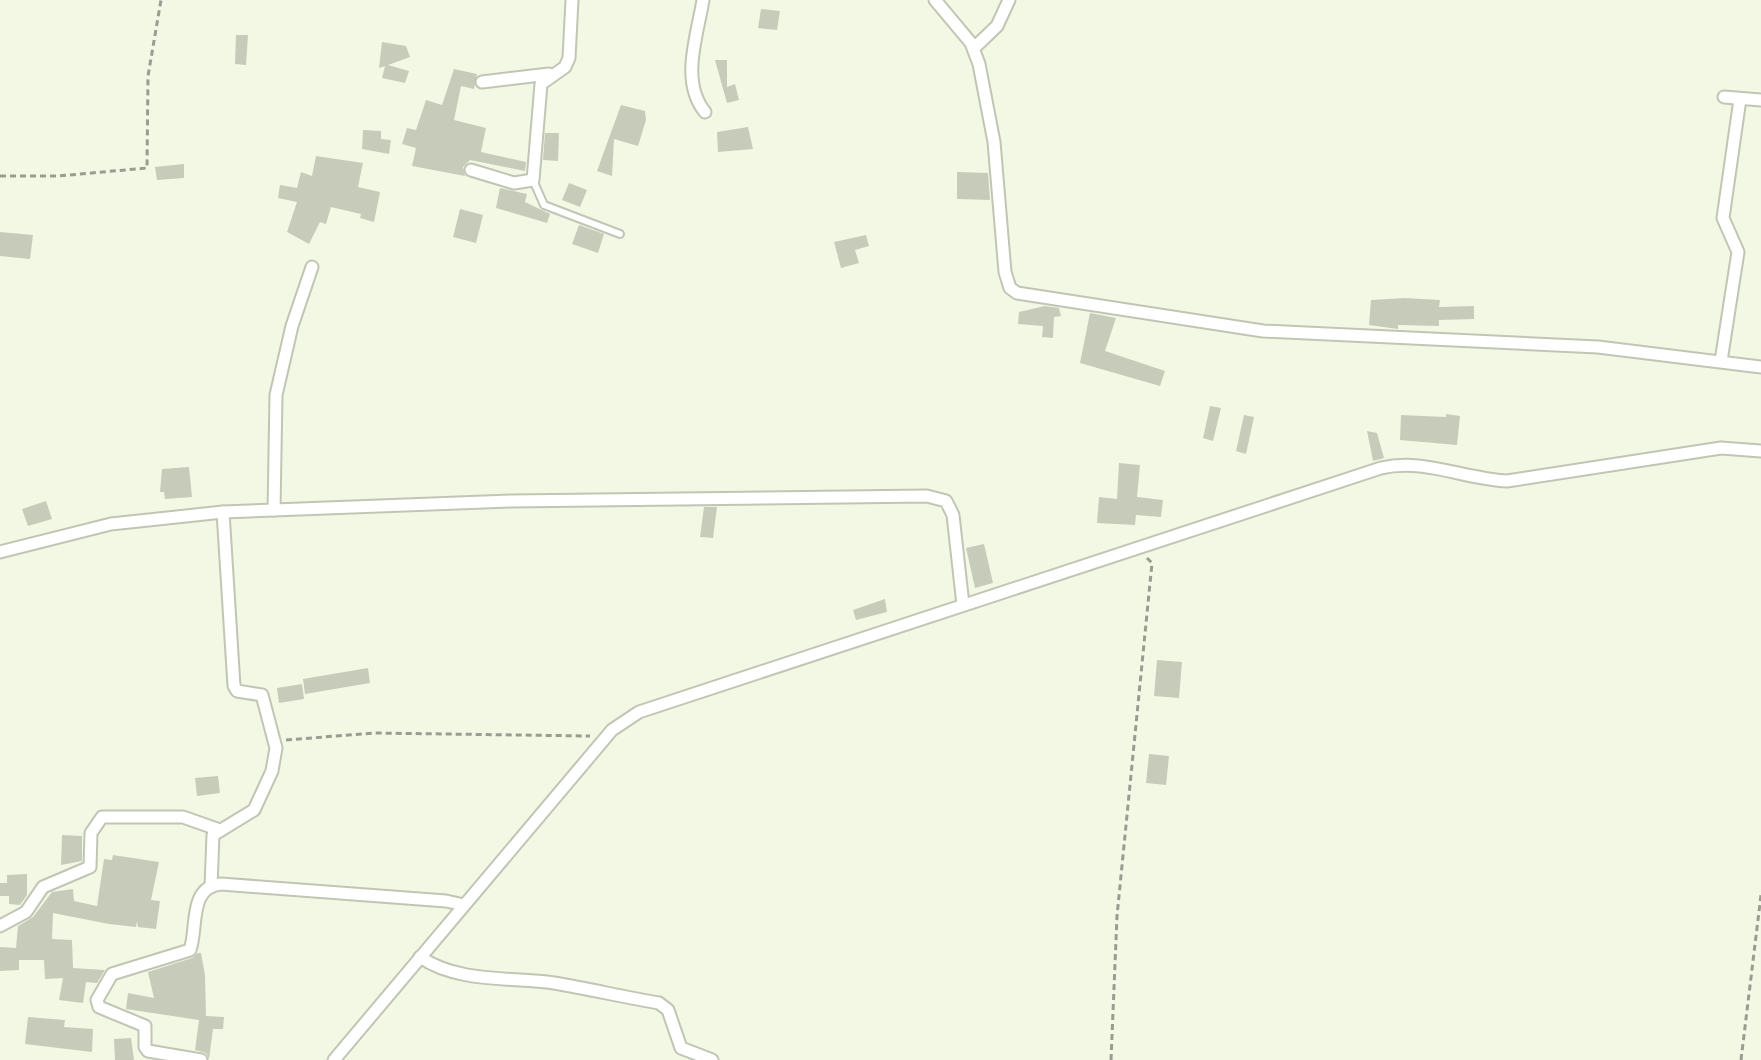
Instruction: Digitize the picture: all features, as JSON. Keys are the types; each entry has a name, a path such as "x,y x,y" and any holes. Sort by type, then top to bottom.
{"street":[{"path":"471,170 514,183 533,180 541,84 569,58 572,0"},
{"path":"703,0 691,81 693,94 705,112"},
{"path":"935,0 974,48 994,142 1005,272 1010,288 1017,293 1263,331 1594,347 1761,367"},
{"path":"974,48 1000,21 1009,0"},
{"path":"482,82 554,74"},
{"path":"1724,97 1761,100"},
{"path":"1721,361 1738,252 1723,218 1740,99"},
{"path":"274,510 276,395 292,326 312,267"},
{"path":"334,1060 607,736 639,712 1401,463 1507,481 1721,448 1761,451"},
{"path":"0,552 111,524 223,512 511,501 927,496 946,501 953,515 963,605"},
{"path":"201,1060 148,1051 145,1047 145,1026 109,1014 99,1007 97,1000 112,974 190,950 197,904 211,886 212,840 217,829 254,810 275,764 274,741 262,695 237,691 234,686 223,512"},
{"path":"0,926 26,912 43,887 90,867 91,833 102,817 183,817 217,829"},
{"path":"211,886 221,884 446,901 464,905"},
{"path":"422,959 438,967 493,978 551,983 659,1003 668,1010 686,1051 712,1060"}],"lane":[{"path":"533,180 544,205 620,234"}],"path":[{"path":"0,176 58,176 147,168 148,76 161,0"},
{"path":"1111,1060 1117,916 1152,563 1141,548"},
{"path":"274,741 374,733 607,736"},
{"path":"1741,1060 1761,895"}],"building":[{"path":"761,9 780,11 777,30 758,28"},
{"path":"236,35 248,35 246,65 235,64"},
{"path":"382,42 406,46 410,57 388,65 409,71 405,83 382,78 385,66 379,68"},
{"path":"715,60 727,60 727,87 735,84 739,100 727,103"},
{"path":"454,69 477,74 474,89 461,86 454,120 486,128 481,152 526,162 525,171 470,160 463,167 465,176 412,166 416,148 402,144 407,128 416,130 426,100 442,105"},
{"path":"621,105 645,111 646,120 638,146 614,139 612,176 597,171"},
{"path":"748,127 753,149 718,152 717,132"},
{"path":"363,130 381,131 381,139 391,140 389,154 362,149"},
{"path":"545,133 559,133 558,161 543,160"},
{"path":"316,156 363,163 358,187 380,192 374,222 360,218 361,214 331,207 326,224 320,222 309,244 287,232 297,202 278,198 280,185 297,188 301,172 312,176"},
{"path":"184,164 184,178 157,180 155,167"},
{"path":"957,172 988,173 990,200 957,199"},
{"path":"569,183 587,190 580,207 562,200"},
{"path":"500,188 527,194 525,202 550,214 547,223 496,208"},
{"path":"460,209 483,215 476,243 453,237"},
{"path":"579,225 604,234 598,253 572,244"},
{"path":"0,232 33,235 30,259 0,256"},
{"path":"866,235 869,246 855,250 859,263 841,268 834,242"},
{"path":"1371,300 1440,300 1439,307 1474,306 1474,319 1439,320 1439,326 1398,325 1398,329 1369,325"},
{"path":"1045,306 1059,308 1061,316 1054,317 1053,338 1042,337 1043,326 1018,324 1019,312"},
{"path":"1090,313 1116,318 1105,351 1165,371 1160,386 1080,363"},
{"path":"1210,406 1221,408 1213,441 1203,438"},
{"path":"1446,414 1460,416 1457,445 1400,440 1401,415 1446,417"},
{"path":"1244,415 1254,417 1246,454 1236,451"},
{"path":"1367,431 1377,433 1384,458 1373,461"},
{"path":"1119,463 1140,465 1137,497 1163,500 1161,517 1136,515 1135,525 1097,523 1099,497 1117,499"},
{"path":"189,467 192,497 165,499 164,492 160,492 162,469"},
{"path":"46,501 52,519 28,526 22,509"},
{"path":"704,507 717,507 713,538 700,537"},
{"path":"984,544 993,583 975,588 966,548"},
{"path":"885,599 887,612 856,620 853,610"},
{"path":"1157,660 1182,662 1179,698 1154,696"},
{"path":"368,668 370,683 305,694 303,679"},
{"path":"302,684 304,699 279,703 277,688"},
{"path":"1149,754 1169,756 1166,785 1146,783"},
{"path":"218,776 220,793 197,796 195,778"},
{"path":"62,835 82,836 82,861 61,865"},
{"path":"113,855 159,862 151,900 160,901 156,929 138,927 137,921 136,927 53,913 52,939 72,940 73,968 105,970 97,983 86,982 83,1003 59,1000 63,978 45,979 44,960 19,960 19,970 0,971 0,947 16,948 18,926 33,917 52,892 73,889 74,901 97,906 104,859 112,860"},
{"path":"27,874 27,895 20,905 9,904 9,896 0,896 0,883 7,883 7,875"},
{"path":"201,953 205,975 206,1016 224,1017 223,1029 213,1029 209,1059 206,1053 195,1050 199,1020 126,1009 128,993 154,998 148,972 192,958"},
{"path":"28,1017 65,1020 64,1027 93,1029 92,1052 25,1044"},
{"path":"131,1038 134,1060 115,1060 114,1039"}]}
